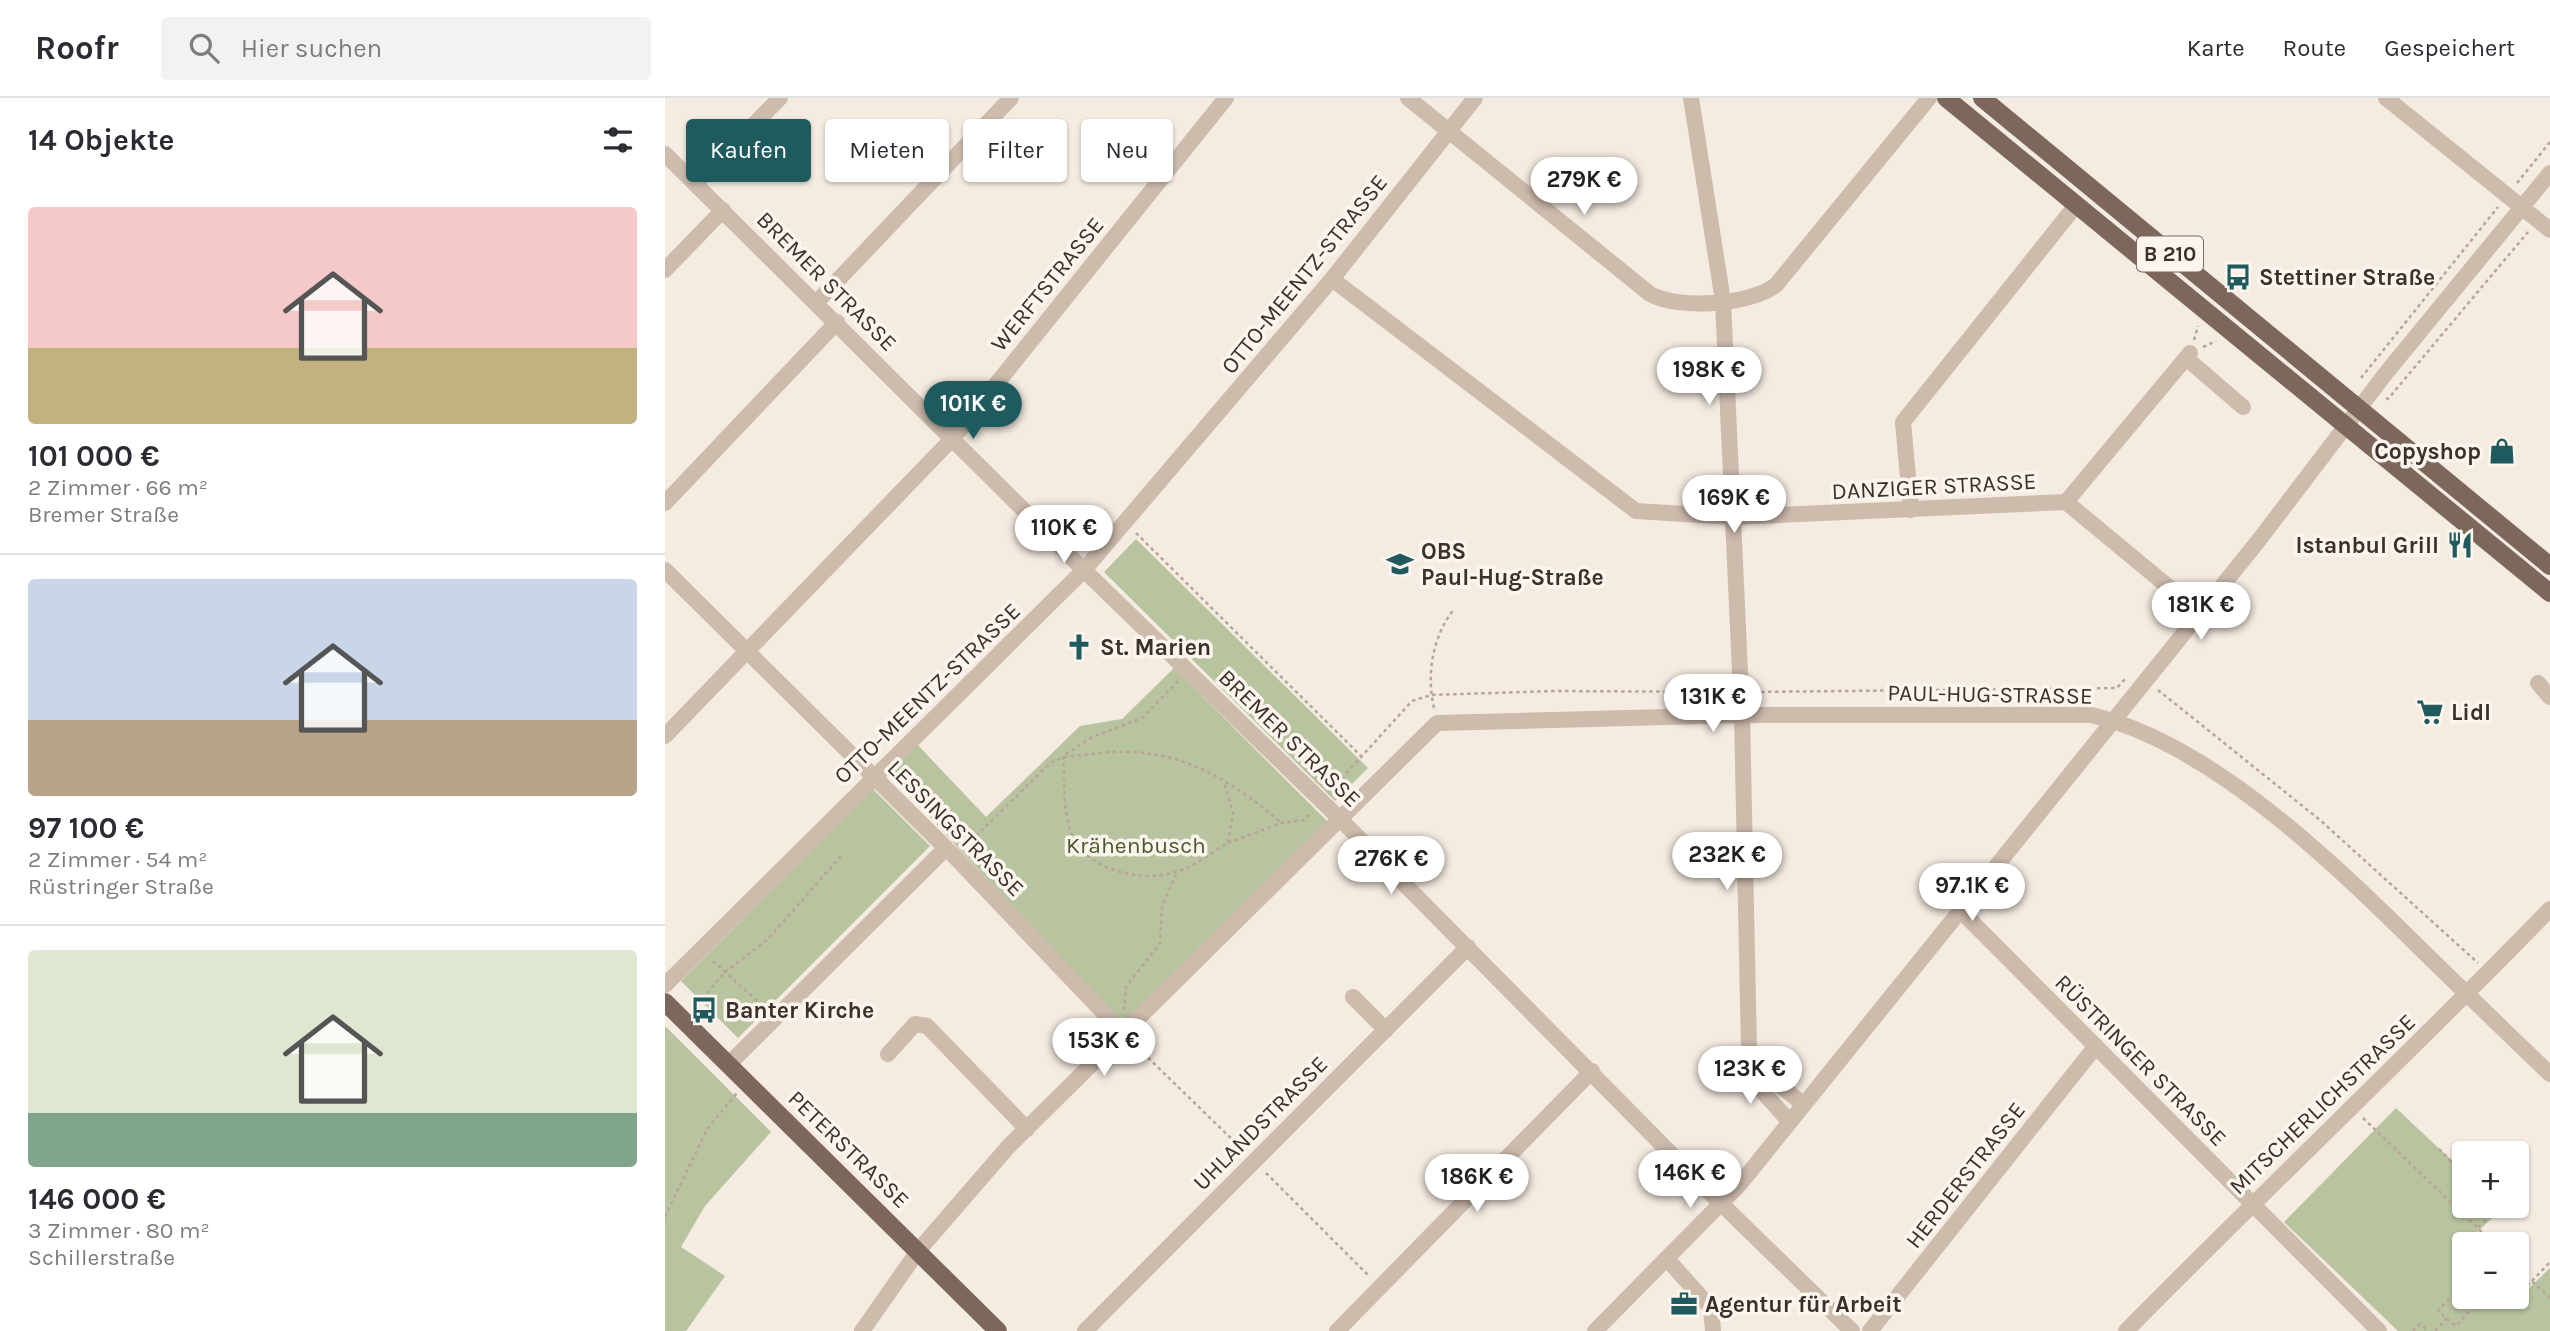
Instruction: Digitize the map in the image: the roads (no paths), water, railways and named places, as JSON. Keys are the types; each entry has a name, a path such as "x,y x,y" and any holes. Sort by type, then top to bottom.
{"main road":[{"name":"B 210","path":"1946,98 2550,593"},
{"name":"B 210","path":"1982,98 2550,566"},
{"name":"PETERSTRASSE","path":"665,1002 998,1331"}],"street":[{"path":"696,183 780,98"},
{"path":"817,302 1011,98"},
{"name":"WERFTSTRASSE","path":"665,736 745,650 953,438 1226,98"},
{"path":"1408,98 1650,294 1674,303 1753,297 1766,293 1776,285 1929,98"},
{"name":"OTTO-MEENTZ-STRASSE","path":"665,985 1084,570 1332,279 1475,98"},
{"path":"1691,98 1723,300 1742,715 1749,1050 1762,1091 1789,1121"},
{"path":"2386,98 2550,230"},
{"name":"BREMER STRASSE","path":"665,154 1084,570 1322,801 1722,1204 1852,1331"},
{"path":"1595,1331 1722,1204 2200,613 2550,173"},
{"path":"1911,510 1903,422 2077,204"},
{"name":"BREMER STRASSE","path":"665,270 723,210"},
{"name":"DANZIGER STRASSE","path":"1332,279 1636,511 1733,517 2066,502 2200,613"},
{"path":"669,492 837,322"},
{"path":"2066,502 2188,356 2243,407"},
{"name":"LESSINGSTRASSE","path":"665,570 874,776 1123,1033"},
{"path":"2537,683 2550,696"},
{"name":"PAUL-HUG-STRASSE","path":"1340,819 1437,723 1553,710 1742,715 2091,715 2114,720 2201,765 2274,815 2376,905 2550,1074"},
{"path":"862,1331 918,1251 1027,1129 1340,819"},
{"path":"728,1065 950,853"},
{"name":"RÜSTRINGER STRASSE","path":"1959,909 2379,1331"},
{"name":"MITSCHERLICHSTRASSE","path":"2126,1331 2251,1204 2467,995 2550,909"},
{"name":"UHLANDSTRASSE","path":"1085,1331 1468,947"},
{"path":"1353,997 1386,1030"},
{"path":"888,1054 915,1024 927,1026 1027,1129"},
{"name":"HERDERSTRASSE","path":"1870,1331 2096,1046"},
{"path":"1753,1063 1803,1104"},
{"path":"1337,1331 1592,1071"},
{"path":"1667,1259 1711,1308 1713,1331"}],"place":[{"name":"Stettiner Straße","path":"2238,277"},
{"name":"Copyshop","path":"2502,451"},
{"name":"Istanbul Grill","path":"2460,545"},
{"name":"OBS Paul-Hug-Straße","path":"1400,564"},
{"name":"St. Marien","path":"1079,647"},
{"name":"Lidl","path":"2430,712"},
{"name":"Banter Kirche","path":"704,1010"},
{"name":"Agentur für Arbeit","path":"1684,1304"}],"park label":[{"name":"Krähenbusch","path":"1136,845"}]}
